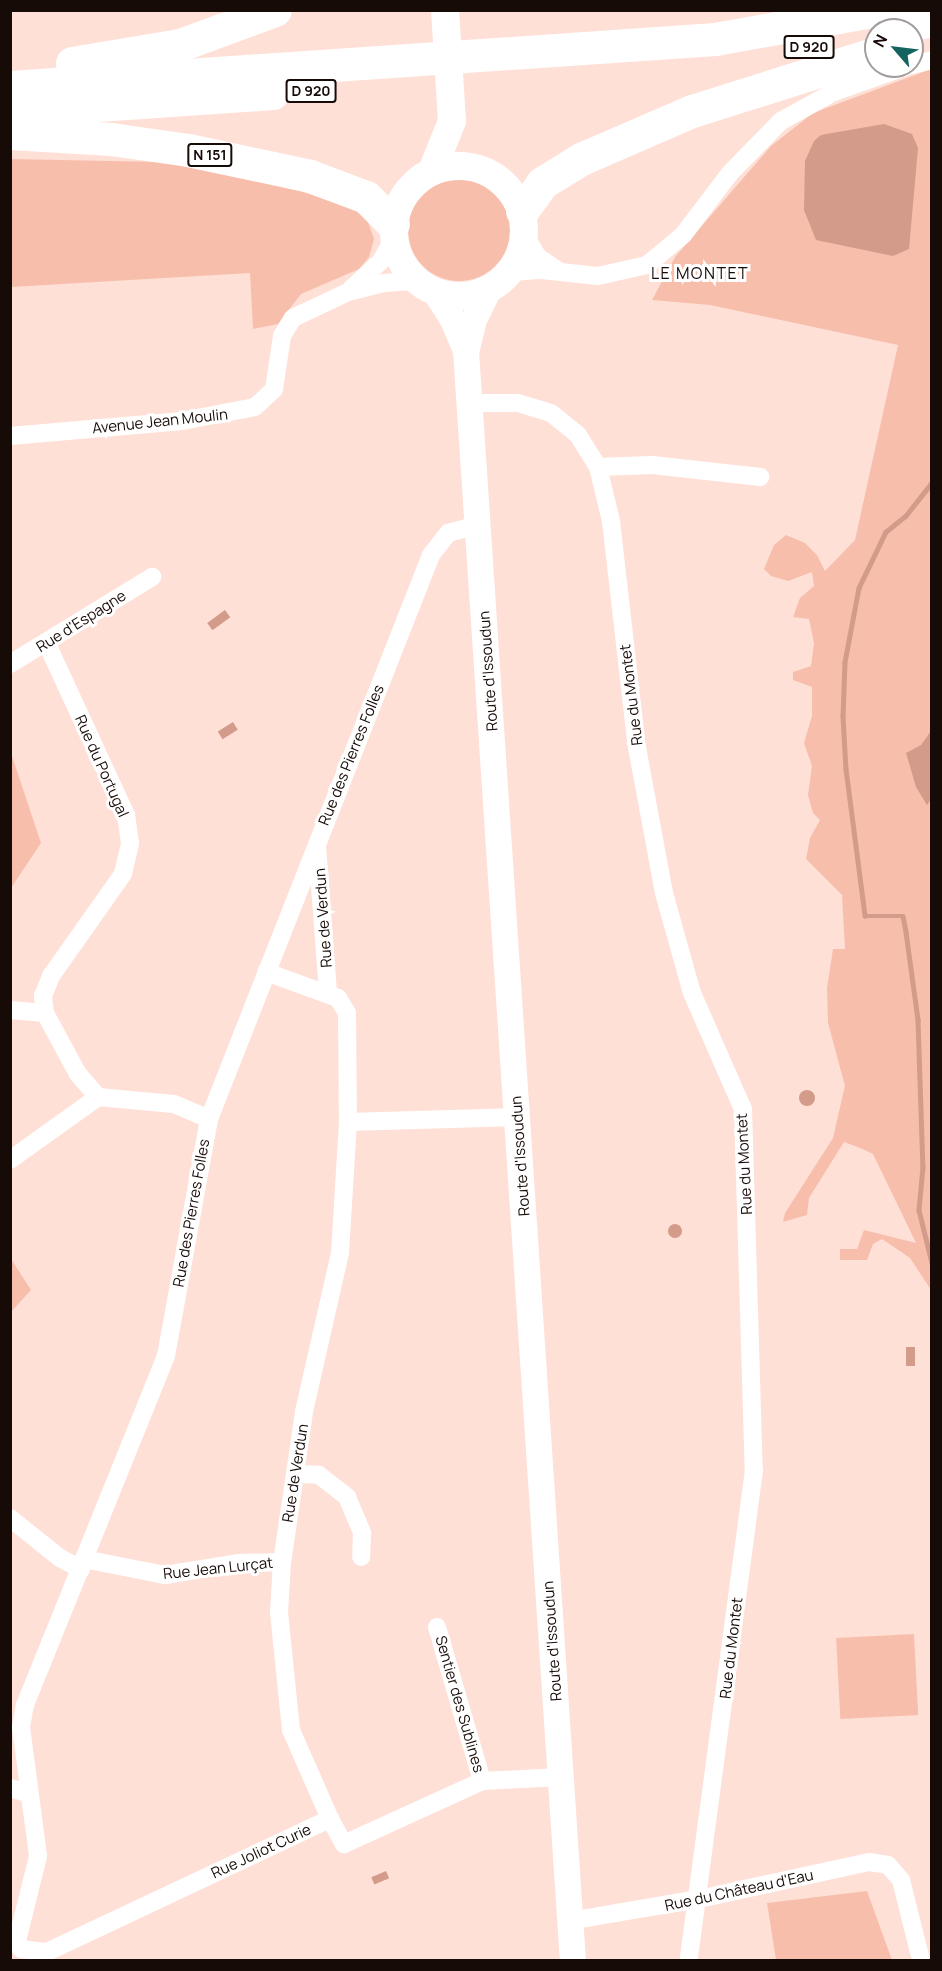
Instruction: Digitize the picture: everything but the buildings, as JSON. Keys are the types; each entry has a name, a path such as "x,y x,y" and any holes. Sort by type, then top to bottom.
{"highway":[{"path":"10,71 180,45 275,10"},
{"name":"D 920","path":"10,87 716,39 877,10"},
{"name":"D 920","path":"10,111 642,68 741,57 864,35"},
{"name":"D 920","path":"523,223 542,183 581,159 692,111 864,57"},
{"name":"N 151","path":"10,133 111,139 177,148 310,176 366,197 393,232"}],"main road":[{"path":"432,171 452,121 445,10"},
{"path":"452,121 482,169"},
{"path":"465,165 482,169 507,185 523,223 500,281 463,297 426,287 401,262 393,232 400,202 413,184 432,171 465,165"},
{"name":"Route d'Issoudun","path":"466,359 474,320 500,281"},
{"name":"Route d'Issoudun","path":"426,287 453,320 466,359 573,1960"}],"street":[{"path":"500,281 534,269 609,275 646,265 677,241 730,173 781,121 834,92 874,78"},
{"path":"523,223 538,257 568,273"},
{"name":"Avenue Jean Moulin","path":"348,292 376,267 393,232"},
{"name":"Avenue Jean Moulin","path":"10,436 182,422 255,407 274,389 282,336 290,322 313,306 348,292 384,283 426,287"},
{"name":"Rue du Montet","path":"469,403 518,403 551,412 578,435 598,467 611,521 636,742 664,893 692,993 743,1109 754,1470 699,1899 689,1960"},
{"path":"598,467 652,465 760,477"},
{"name":"Rue des Pierres Folles","path":"15,1946 38,1856 19,1790 21,1727 25,1705 166,1356 208,1119 436,545 448,532 478,525"},
{"name":"Rue d'Espagne","path":"10,664 47,644 152,577"},
{"name":"Rue du Portugal","path":"45,1013 43,996 51,975 123,874 130,843 126,815 47,644"},
{"name":"Rue de Verdun","path":"317,842 328,994"},
{"name":"Rue de Verdun","path":"266,972 328,994 340,1000 347,1010 348,1122 340,1253 304,1412 282,1562 279,1612 287,1711 297,1748 330,1819"},
{"path":"10,1010 45,1013 78,1074 98,1097"},
{"path":"10,1160 98,1097 166,1103 208,1119"},
{"path":"348,1122 517,1117"},
{"path":"295,1474 319,1475 344,1493 362,1533 361,1557"},
{"name":"Rue Jean Lurçat","path":"10,1518 60,1558 83,1564 165,1575 238,1563 282,1562"},
{"name":"Sentier des Sublines","path":"437,1627 482,1781"},
{"name":"Rue Joliot Curie","path":"15,1946 47,1952 330,1819 344,1844 482,1781 561,1777"},
{"name":"Rue du Château d'Eau","path":"569,1921 699,1899 869,1862 888,1865 901,1880 921,1960"}],"shaded area":[{"path":"931,69 931,1290 910,1258 882,1239 873,1244 867,1260 840,1260 840,1249 857,1249 864,1230 916,1243 873,1154 860,1148 844,1142 809,1198 807,1215 783,1222 785,1213 833,1138 845,1086 828,1023 827,988 833,949 845,949 842,895 806,859 810,838 820,820 813,813 808,795 812,766 804,743 812,716 812,687 793,680 793,672 811,666 814,643 809,619 793,617 800,598 814,586 812,572 788,581 771,576 764,569 774,545 786,535 805,543 817,555 825,571 855,540 898,345 710,305 652,300 675,257 771,146 813,113 907,78 924,78 924,72"},
{"path":"884,124 912,134 918,148 909,249 893,256 816,240 804,210 805,161 814,141 821,135"},
{"path":"10,159 162,162 289,187 365,213 374,239 369,257 359,269 301,294 278,324 253,329 250,273 11,287"},
{"path":"459,179 478,183 495,194 506,211 510,230 506,249 495,266 478,277 459,281 440,277 423,266 412,249 408,230 412,211 423,194 440,183"},
{"path":"225,610 230,617 212,630 207,623"},
{"path":"233,722 238,730 223,739 218,732"},
{"path":"931,731 931,799 927,805 916,787 906,753 921,745"},
{"path":"10,750 41,843 11,888 10,888"},
{"path":"807,1090 815,1098 807,1106 799,1098"},
{"path":"672,1224 678,1224 682,1231 678,1238 672,1238 668,1234 668,1228"},
{"path":"10,1259 31,1290 11,1312"},
{"path":"906,1347 915,1347 915,1366 906,1366"},
{"path":"914,1634 918,1715 840,1719 836,1638"},
{"path":"386,1871 389,1878 374,1885 371,1877"},
{"path":"867,1891 892,1960 776,1960 767,1903"}],"waterway":[{"path":"932,483 906,516 886,532 859,588 845,662 843,716 846,769 865,916 903,916 906,932 918,1020 923,1167 919,1210 932,1263"}],"district":[{"name":"LE MONTET","path":"700,273"}]}
